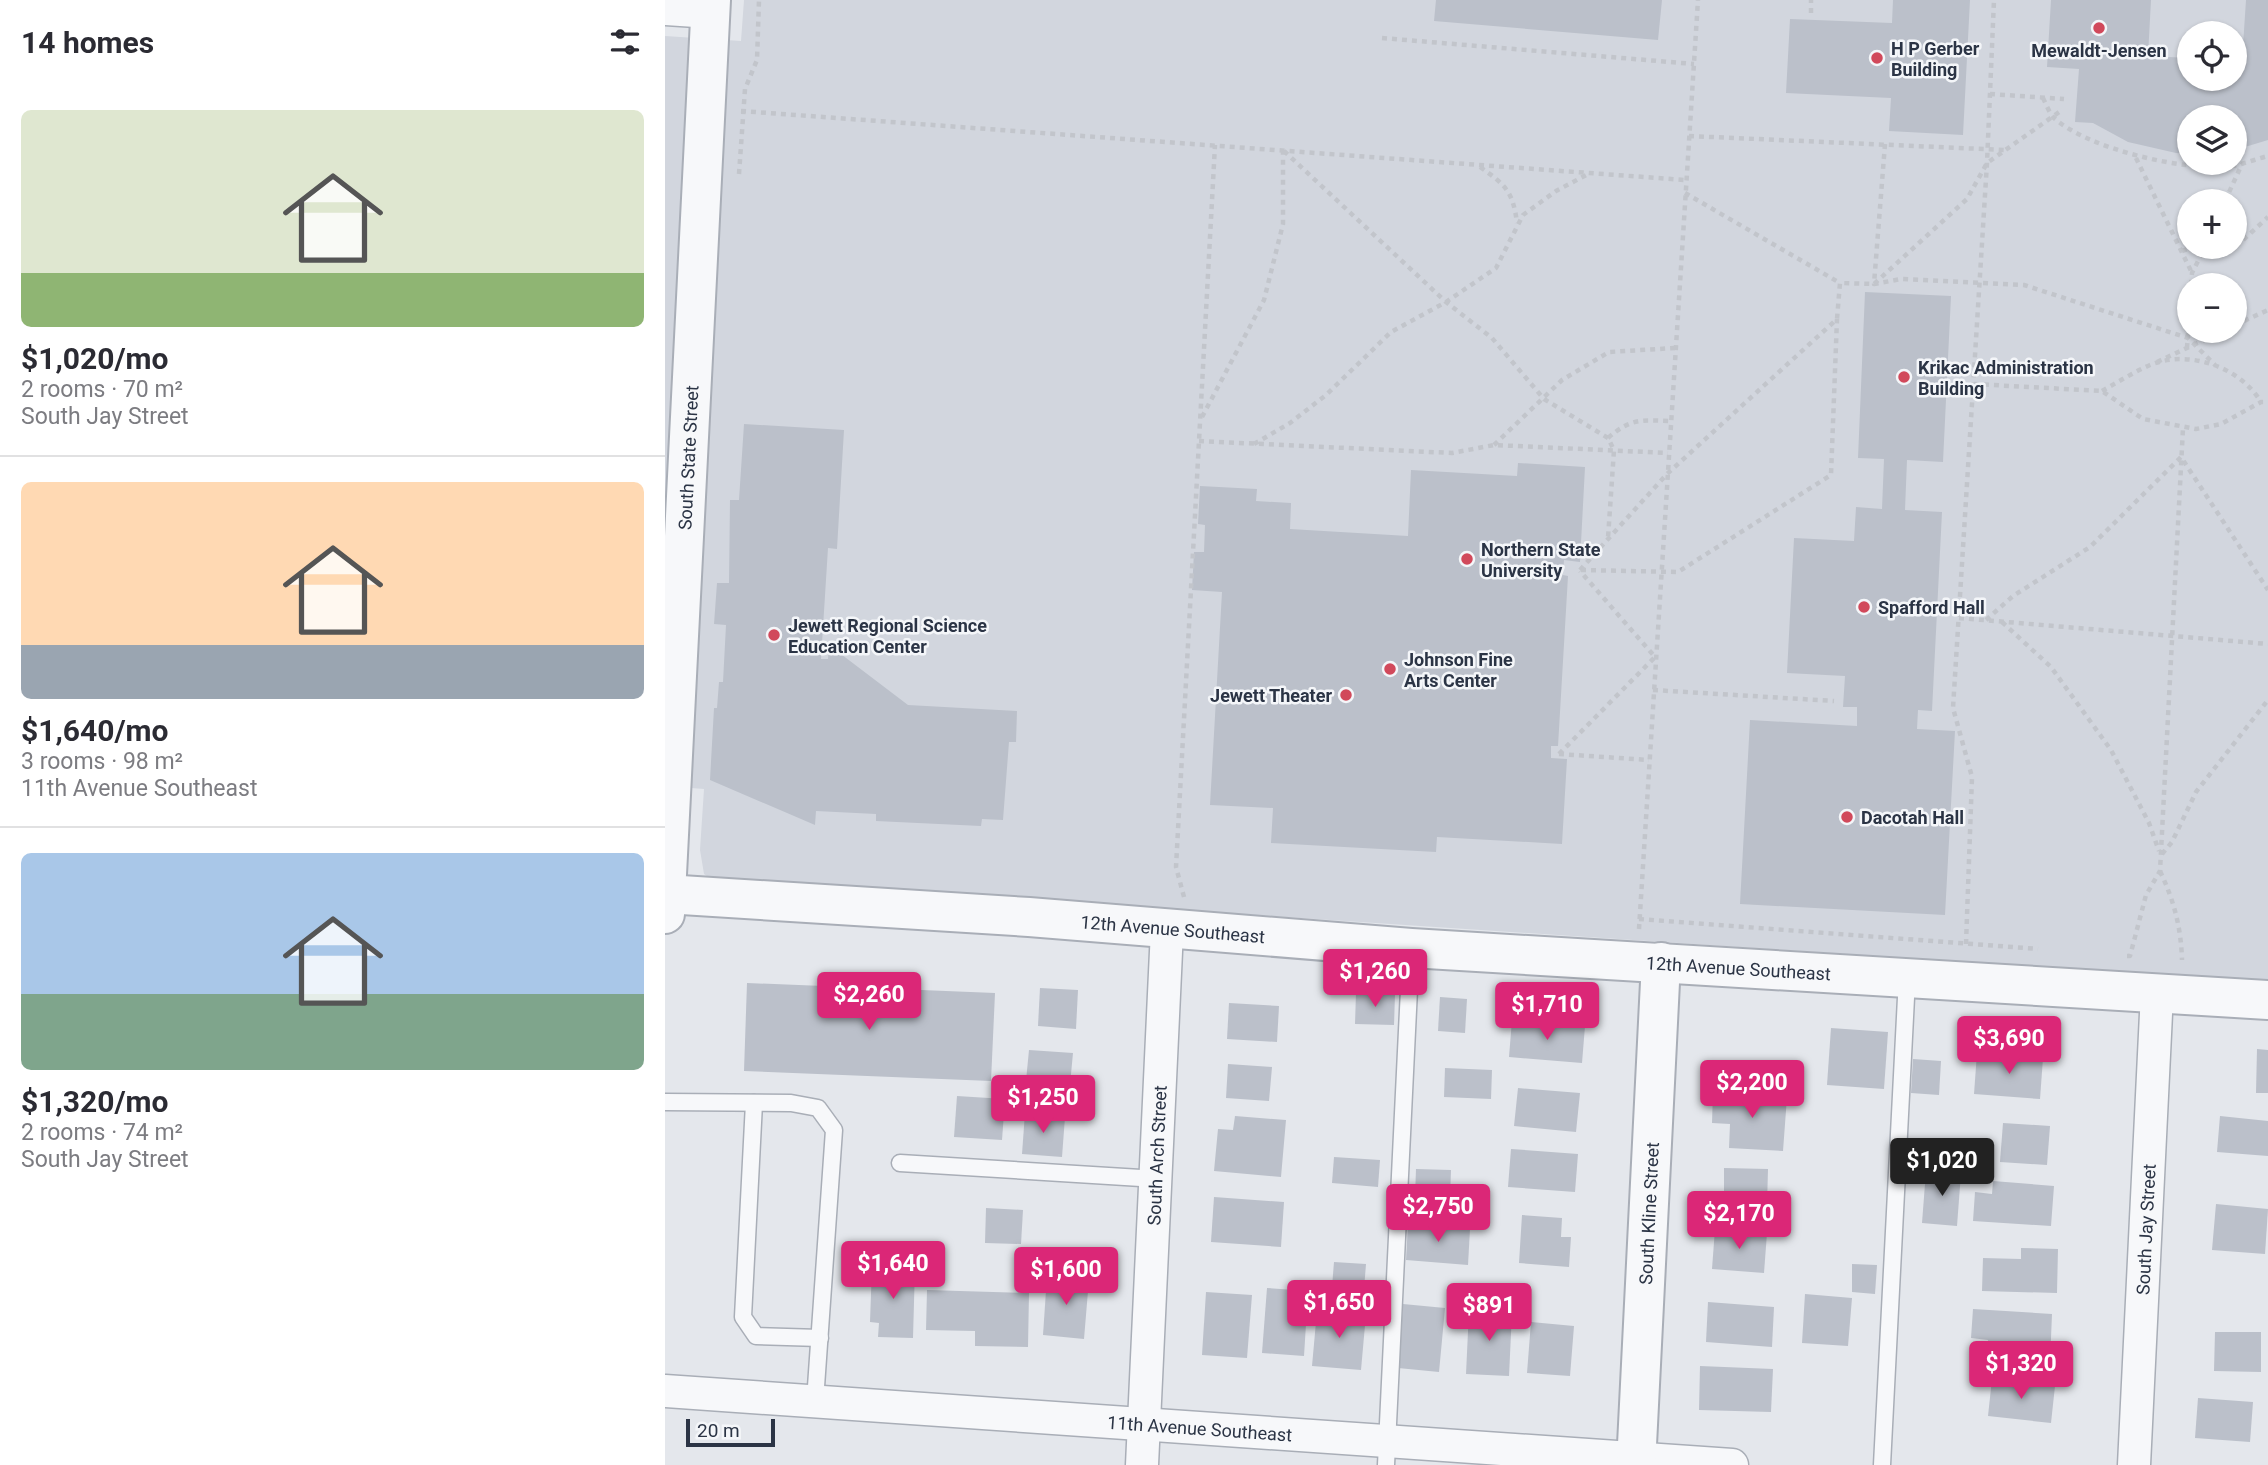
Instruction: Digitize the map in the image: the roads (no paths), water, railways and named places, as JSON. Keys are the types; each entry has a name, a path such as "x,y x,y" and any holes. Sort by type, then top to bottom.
{"street":[{"path":"665,9 711,6"},
{"name":"South State Street","path":"665,901 711,6"},
{"name":"12th Avenue Southeast","path":"665,901 1029,917 1176,915 1411,948 1907,977 1966,962 2157,993 2268,1000"},
{"name":"South Arch Street","path":"1142,1465 1157,1179 1176,915"},
{"name":"South Kline Street","path":"1636,1462 1646,962"},
{"name":"South Jay Street","path":"2134,1465 2157,993"},
{"name":"11th Avenue Southeast","path":"665,1391 1144,1423 1387,1453 1733,1465"}],"lane":[{"path":"1387,1453 1411,948"},
{"path":"1882,1465 1907,977"},
{"path":"665,1102 791,1103 818,1108 834,1130 815,1401"},
{"path":"754,1103 743,1317 756,1336 820,1338"},
{"path":"899,1163 1157,1179"}],"place":[{"name":"Mewaldt-Jensen","path":"2099,28"},
{"name":"H P Gerber Building","path":"1877,58"},
{"name":"Krikac Administration Building","path":"1904,377"},
{"name":"Northern State University","path":"1467,559"},
{"name":"Spafford Hall","path":"1864,607"},
{"name":"Jewett Regional Science Education Center","path":"774,635"},
{"name":"Johnson Fine Arts Center","path":"1390,669"},
{"name":"Jewett Theater","path":"1346,695"},
{"name":"Dacotah Hall","path":"1847,817"}]}
